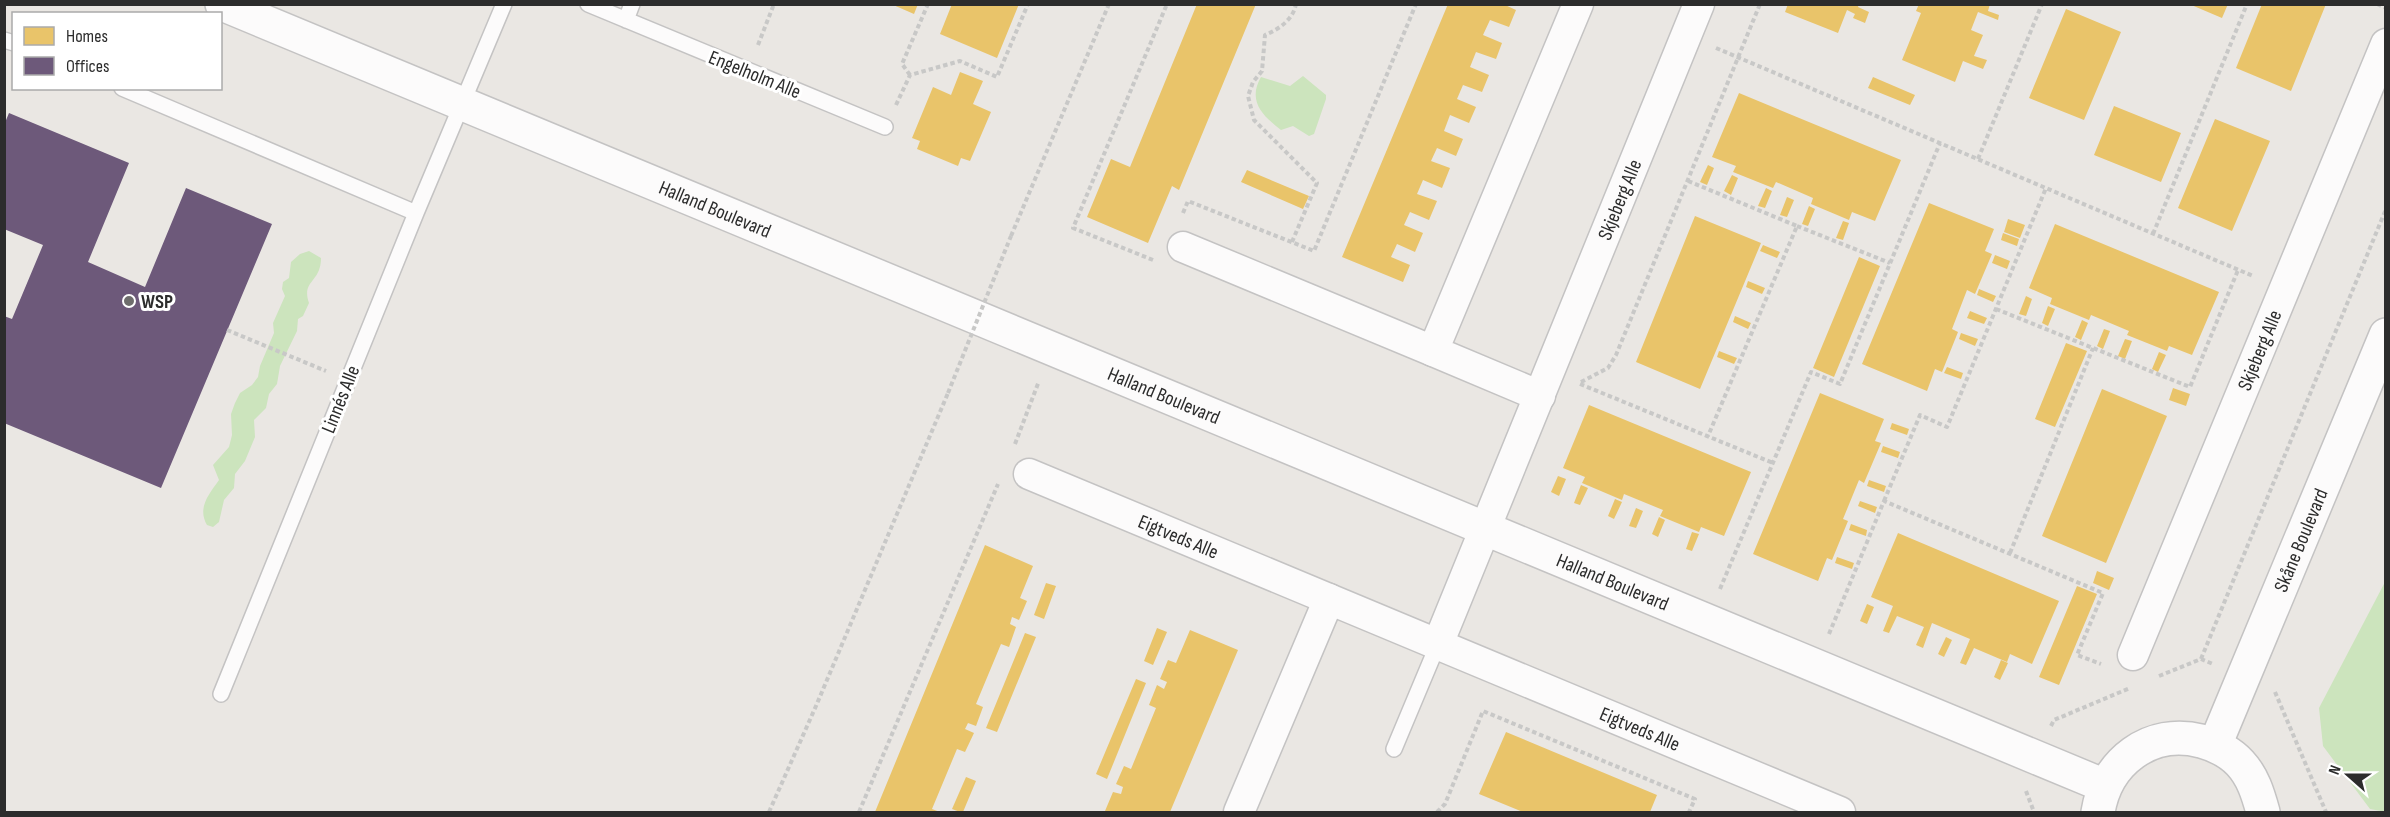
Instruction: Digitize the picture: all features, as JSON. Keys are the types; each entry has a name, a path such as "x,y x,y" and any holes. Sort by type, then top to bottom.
{"street":[{"name":"Halland Boulevard","path":"222,4 1816,666 2101,799"},
{"path":"1433,351 1578,4"},
{"name":"Skjeberg Alle","path":"1486,529 1699,4"},
{"name":"Skjeberg Alle","path":"2133,655 2385,44"},
{"path":"1172,255 1433,351 1540,396"},
{"name":"Skåne Boulevard","path":"2215,745 2385,335"},
{"name":"Eigtveds Alle","path":"1021,462 1329,598 1840,813"},
{"path":"1438,644 1486,529"},
{"path":"1239,813 1329,598"},
{"path":"2101,799 2125,758 2155,741 2186,737 2215,745 2240,762 2256,786 2262,813"}],"lane":[{"path":"462,105 504,4"},
{"name":"Engelholm Alle","path":"588,4 885,127"},
{"path":"626,20 632,4"},
{"path":"127,90 416,213"},
{"name":"Linnés Alle","path":"220,694 462,105"},
{"path":"1394,749 1438,644"}],"path":[{"path":"747,70 774,4"},
{"path":"910,75 902,64 928,4"},
{"path":"885,127 910,75 960,61 997,77 1028,4"},
{"path":"769,813 948,393 1011,236 1109,4"},
{"path":"1167,4 1073,228 1172,255"},
{"path":"1292,242 1317,183 1254,120 1248,96 1253,82 1262,71 1265,35 1276,30 1294,14 1296,4"},
{"path":"1314,251 1416,4"},
{"path":"1573,392 1578,383 1608,368 1616,355 1760,4"},
{"path":"1978,159 2042,4"},
{"path":"2153,234 2247,4"},
{"path":"2377,4 2385,8"},
{"path":"1687,35 2284,290"},
{"path":"1707,621 1810,372 1840,384 1940,143"},
{"path":"1688,181 1890,263"},
{"path":"1816,666 1920,416 1947,428 2046,188"},
{"path":"2201,659 2385,208"},
{"path":"1708,436 1797,226"},
{"path":"1996,309 2190,387 2238,270"},
{"path":"227,330 302,361"},
{"path":"2010,554 2093,348"},
{"path":"1021,462 1051,349"},
{"path":"1578,383 1773,463"},
{"path":"859,813 998,483"},
{"path":"1884,501 2103,593 2077,655 2125,674 2133,655"},
{"path":"1437,813 1445,804 1483,711 1695,799 1689,813"}],"green space":[{"path":"1303,76 1326,95 1314,134 1309,136 1293,126 1281,130 1268,119 1256,101 1257,86 1261,77 1290,86"},
{"path":"309,251 321,258 318,272 309,285 307,295 309,303 303,316 298,319 297,331 280,366 277,384 269,394 266,408 254,420 255,437 245,461 235,474 234,488 224,500 219,522 213,527 207,525 203,513 204,507 208,496 219,480 213,465 229,447 232,435 231,414 235,403 240,393 252,385 258,377 260,366 274,333 273,323 285,296 282,289 283,282 289,278 291,262 300,254"},
{"path":"2385,582 2386,812 2370,809 2323,746 2319,708"}],"building: Homes":[{"path":"891,4 918,4 914,14"},
{"path":"952,4 1019,4 997,58 940,34"},
{"path":"1197,4 1256,4 1179,190 1172,186 1148,243 1087,217 1111,159 1130,167"},
{"path":"1448,4 1503,4 1516,10 1509,27 1490,20 1483,35 1502,43 1496,59 1476,52 1470,67 1489,75 1482,92 1463,85 1457,99 1476,107 1469,123 1450,115 1444,131 1463,139 1456,156 1437,148 1431,161 1450,168 1442,188 1423,180 1417,194 1437,201 1429,220 1410,212 1404,225 1423,233 1415,252 1397,244 1391,257 1410,265 1403,282 1342,257"},
{"path":"1788,4 1859,4 1858,7 1869,12 1865,23 1853,18 1855,14 1847,10 1838,33 1785,12"},
{"path":"1919,4 1990,4 1988,11 1999,15 1998,20 1978,12 1971,30 1983,35 1974,56 1987,60 1983,69 1963,61 1955,82 1902,60 1921,13 1916,11"},
{"path":"2189,4 2228,4 2222,18"},
{"path":"2262,4 2326,4 2291,91 2236,68"},
{"path":"2066,9 2121,32 2084,120 2029,98"},
{"path":"960,72 983,81 973,104 991,112 970,161 961,158 958,166 917,149 920,141 912,138 933,87 951,95"},
{"path":"1873,77 1915,95 1910,105 1868,88"},
{"path":"1739,93 1901,160 1875,221 1852,212 1849,220 1811,204 1813,198 1776,182 1773,188 1733,172 1736,166 1712,157"},
{"path":"2114,106 2181,133 2161,182 2094,155"},
{"path":"2215,119 2270,141 2232,231 2178,208"},
{"path":"1708,165 1714,168 1707,185 1700,182"},
{"path":"1247,170 1309,196 1303,209 1241,182"},
{"path":"1732,175 1738,178 1731,195 1724,191"},
{"path":"1766,188 1772,191 1765,208 1758,206"},
{"path":"1787,197 1794,200 1787,217 1780,215"},
{"path":"1929,203 1994,229 1985,251 1992,254 1975,294 1967,290 1952,329 1958,332 1942,372 1935,369 1927,391 1862,364"},
{"path":"1809,206 1815,209 1808,226 1802,224"},
{"path":"1695,216 1761,243 1700,389 1636,362"},
{"path":"2008,219 2025,225 2020,238 2004,232"},
{"path":"1843,221 1849,223 1843,240 1836,238"},
{"path":"2055,224 2219,292 2192,355 2169,346 2167,351 2127,335 2129,331 2091,315 2089,320 2050,304 2052,298 2029,288"},
{"path":"2003,233 2019,239 2017,246 2001,240"},
{"path":"1763,245 1780,252 1777,258 1760,251"},
{"path":"1995,255 2010,261 2007,269 1992,263"},
{"path":"1859,257 1880,266 1834,377 1813,368"},
{"path":"1748,281 1765,288 1762,294 1746,287"},
{"path":"1979,289 1996,296 1993,302 1977,295"},
{"path":"2026,296 2032,299 2026,316 2019,314"},
{"path":"2048,306 2055,309 2048,326 2042,323"},
{"path":"1970,311 1987,318 1984,324 1967,318"},
{"path":"1735,316 1751,323 1748,329 1733,322"},
{"path":"2082,320 2088,323 2081,340 2075,337"},
{"path":"2104,329 2110,331 2103,349 2097,346"},
{"path":"1961,333 1978,339 1975,346 1959,339"},
{"path":"2125,339 2132,341 2125,359 2118,356"},
{"path":"2066,343 2087,351 2055,427 2035,419"},
{"path":"1719,351 1737,358 1734,364 1717,357"},
{"path":"2159,352 2166,355 2158,372 2152,369"},
{"path":"1947,367 1963,373 1961,379 1944,373"},
{"path":"2173,388 2190,394 2186,406 2169,400"},
{"path":"2102,389 2167,416 2106,563 2042,536"},
{"path":"1820,393 1884,419 1875,441 1881,443 1864,483 1859,480 1843,519 1848,521 1832,560 1827,558 1818,581 1753,554"},
{"path":"1589,405 1751,472 1724,536 1701,527 1699,532 1660,516 1663,510 1624,494 1622,500 1582,483 1585,477 1563,468"},
{"path":"1892,423 1909,429 1907,435 1890,429"},
{"path":"1883,446 1900,452 1898,458 1881,452"},
{"path":"1558,476 1566,479 1559,496 1551,492"},
{"path":"1869,480 1886,486 1884,492 1867,486"},
{"path":"1581,485 1588,488 1580,505 1574,503"},
{"path":"1615,499 1622,502 1614,519 1608,516"},
{"path":"1860,501 1877,507 1875,513 1858,506"},
{"path":"1636,508 1643,511 1636,528 1629,526"},
{"path":"1659,517 1665,520 1658,537 1652,534"},
{"path":"1851,524 1867,530 1866,536 1849,530"},
{"path":"1692,532 1699,534 1692,551 1686,549"},
{"path":"1898,533 2059,601 2032,664 2010,654 2007,662 1974,648 1966,665 1960,663 1970,639 1932,623 1923,648 1916,645 1924,627 1897,616 1889,633 1883,631 1893,606 1871,597"},
{"path":"985,545 1033,566 1020,598 1027,601 1019,620 1012,617 1010,624 1016,627 1009,647 1001,644 976,704 983,707 976,726 968,723 965,729 974,733 965,752 957,749 932,809 940,812 875,812"},
{"path":"1837,557 1854,563 1852,569 1835,563"},
{"path":"2097,571 2114,578 2109,590 2093,583"},
{"path":"1046,583 1056,586 1044,619 1034,615"},
{"path":"2077,586 2097,594 2059,685 2039,677"},
{"path":"1867,604 1874,607 1867,624 1860,621"},
{"path":"1157,628 1167,632 1153,665 1144,661"},
{"path":"1190,630 1238,650 1170,812 1105,811 1113,792 1121,794 1123,787 1116,784 1124,766 1131,769 1156,708 1149,705 1157,685 1164,689 1167,682 1160,679 1168,660 1176,663"},
{"path":"1025,633 1036,637 997,732 986,728"},
{"path":"1946,637 1952,640 1944,657 1938,654"},
{"path":"2001,660 2008,663 2000,680 1994,677"},
{"path":"1136,679 1146,683 1107,779 1096,774"},
{"path":"1506,732 1657,795 1650,812 1523,812 1479,794"},
{"path":"966,777 976,781 963,812 960,812 952,809"}],"building: Offices":[{"name":"WSP","path":"9,113 129,163 88,262 145,287 186,188 272,224 161,488 4,423 4,316 12,319 43,245 4,229 4,125"}],"place":[{"name":"WSP","path":"129,301"}]}
